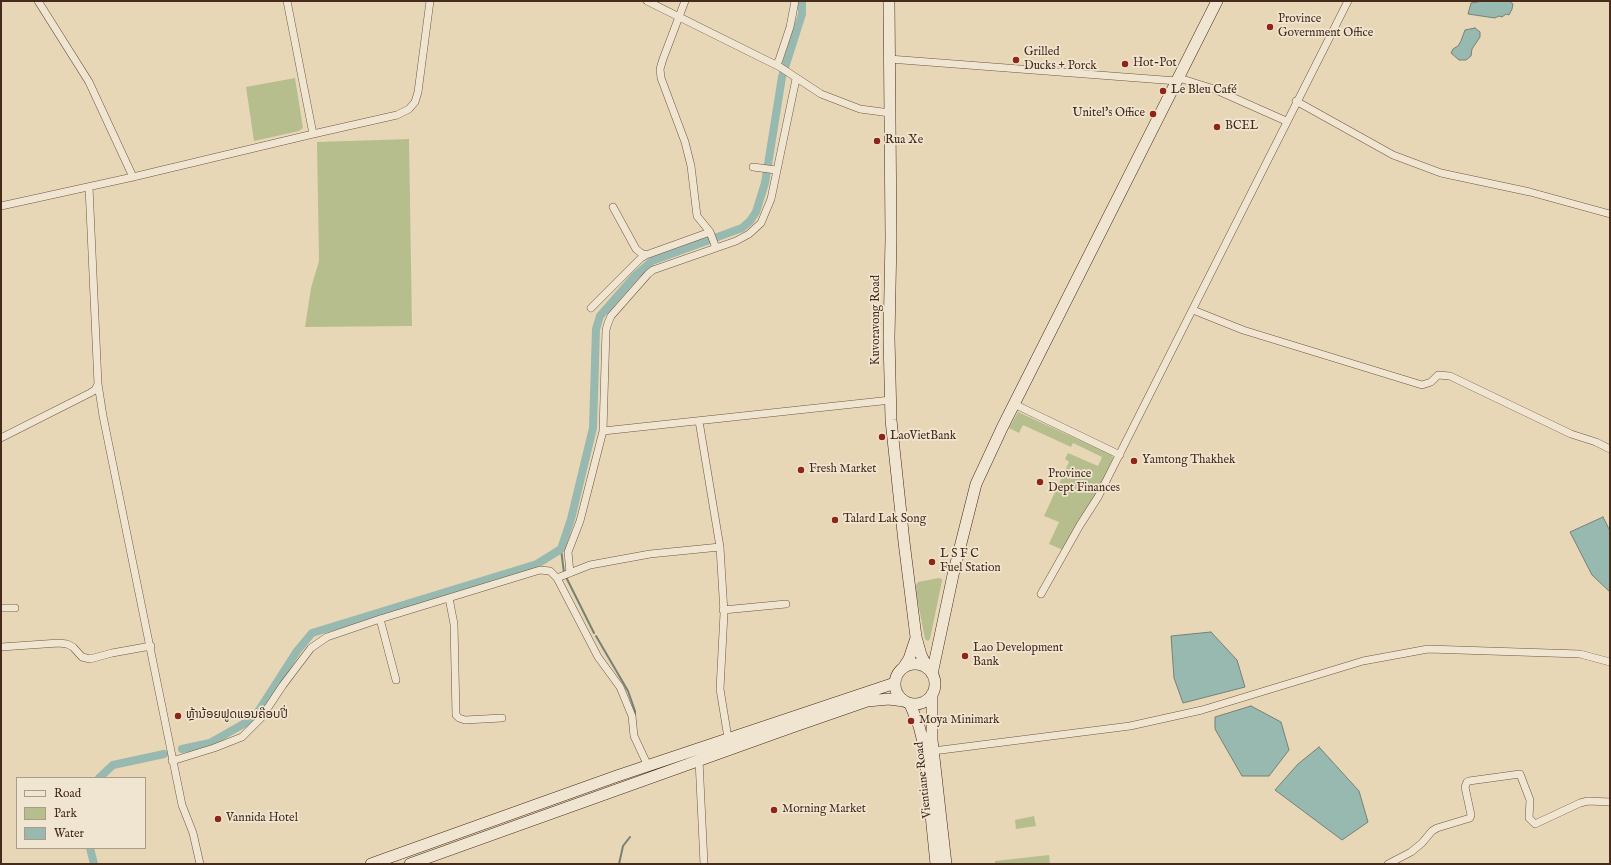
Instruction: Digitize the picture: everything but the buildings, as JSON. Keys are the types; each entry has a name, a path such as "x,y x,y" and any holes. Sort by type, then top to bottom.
{"main road":[{"name":"Kuvoravong Road","path":"889,1 891,238 889,338 891,420 916,637 921,655 930,672"},
{"path":"410,864 867,701 889,699 907,702 923,702 932,694 934,688 930,672 976,484 1014,404 1217,1"},
{"path":"916,637 909,659 899,672 895,682 897,693 907,702 919,726 924,746 936,864"},
{"path":"903,668 913,664 923,666 930,672"},
{"path":"371,864 617,776 895,682"},
{"name":"Vientiane Road","path":"932,694 931,714 933,751 946,864"}],"street":[{"path":"38,1 89,82 133,177"},
{"path":"287,1 313,134"},
{"path":"1,206 133,177 397,115 409,109 415,102 418,92 430,1"},
{"path":"647,1 778,66 821,94 847,105 890,113"},
{"path":"685,1 662,59 660,69 661,78 685,142 691,166 697,216 710,232 716,248"},
{"path":"778,66 790,27 795,1"},
{"path":"1041,594 1080,525 1098,497 1120,455 1296,101 1348,1"},
{"path":"889,59 1178,79 1214,89 1286,121"},
{"path":"570,573 568,552 580,521 603,431 606,330 611,316 653,270 736,241 749,234 761,223 771,199 796,79"},
{"path":"1296,101 1393,155 1441,173 1530,192 1610,214"},
{"path":"753,167 776,170"},
{"path":"89,187 98,384 103,416 151,646 172,761 182,805 193,833 200,864"},
{"path":"613,207 636,249 646,255"},
{"path":"591,308 641,258 710,232"},
{"path":"1192,310 1243,330 1422,385 1430,382 1438,375 1450,376 1571,434 1596,442 1610,449"},
{"path":"1,438 90,393 95,390 98,384"},
{"path":"603,431 891,400"},
{"path":"1014,404 1120,455"},
{"path":"699,421 720,547 723,610 720,689 728,738"},
{"path":"556,578 590,565 650,554 720,547"},
{"path":"172,761 214,748 242,737 261,718 283,685 312,648 328,637 380,619 540,570 550,571 556,578 598,656 620,687 632,716 634,736 648,766"},
{"path":"449,598 454,624 456,715 465,720 502,718"},
{"path":"723,610 786,604"},
{"path":"1,608 15,608"},
{"path":"380,619 396,680"},
{"path":"1,647 67,644 73,647 82,656 90,659 112,653 151,646"},
{"path":"933,751 1130,726 1202,710 1363,661 1428,649 1580,654 1610,662"},
{"path":"699,760 704,864"},
{"path":"1388,864 1411,852 1422,843 1432,831 1470,818 1472,815 1465,787 1469,781 1520,774 1530,800 1529,818 1536,824 1580,803 1610,802"}],"green space":[{"path":"295,78 303,128 299,131 254,141 246,87"},
{"path":"409,139 412,326 305,327 311,288 319,261 317,142"},
{"path":"1018,412 1112,455 1113,458 1096,496 1063,550 1049,544 1059,522 1044,516 1069,462 1065,459 1068,453 1098,466 1102,457 1073,443 1071,447 1023,425 1019,433 1009,428"},
{"path":"939,578 942,579 942,581 930,639 928,641 925,639 915,587 918,582"},
{"path":"1034,816 1036,826 1016,829 1015,820"},
{"path":"1049,855 1050,864 995,864 995,861"}],"water":[{"path":"1483,1 1509,1 1513,4 1509,15 1506,14 1502,17 1499,16 1495,18 1468,14 1471,3"},
{"path":"1475,28 1480,32 1480,37 1472,49 1471,56 1466,60 1459,60 1451,53 1453,49 1458,46 1465,30"},
{"path":"1603,517 1610,531 1610,592 1592,575 1570,532"},
{"path":"1211,632 1237,660 1245,687 1183,703 1174,678 1171,636"},
{"path":"1251,706 1281,722 1289,750 1269,776 1242,776 1215,729 1215,717"},
{"path":"1319,747 1359,791 1368,822 1342,840 1275,790 1298,764"}],"waterway":[{"path":"182,749 210,743 254,718 297,651 312,633 537,564 561,549 571,519 593,428 596,329 600,316 635,276 652,261 742,228 750,221 756,212 765,183 782,77 802,14 802,1"},
{"path":"561,549 564,573"},
{"path":"566,577 594,633"},
{"path":"596,636 628,691 635,711 635,717"},
{"path":"100,777 113,765 164,754"},
{"path":"619,864 623,846 630,837"},
{"path":"90,849 94,864"}],"place":[{"name":"Province Government Office","path":"1270,27"},
{"name":"Grilled Ducks + Porck","path":"1016,60"},
{"name":"Hot-Pot","path":"1125,64"},
{"name":"Le Bleu Café","path":"1163,91"},
{"name":"Unitel's Office","path":"1153,114"},
{"name":"BCEL","path":"1217,127"},
{"name":"Rua Xe","path":"877,141"},
{"name":"LaoVietBank","path":"882,437"},
{"name":"Yamtong Thakhek","path":"1134,461"},
{"name":"Fresh Market","path":"801,470"},
{"name":"Province Dept Finances","path":"1040,482"},
{"name":"Talard Lak Song","path":"835,520"},
{"name":"L S F C Fuel Station","path":"932,562"},
{"name":"Lao Development Bank","path":"965,656"},
{"name":"ຫຼ້ານ້ອຍຟູດແອນຄ໊ອບປີ່","path":"178,716"},
{"name":"Moya Minimark","path":"911,721"},
{"name":"Morning Market","path":"774,810"},
{"name":"Vannida Hotel","path":"218,819"}]}
